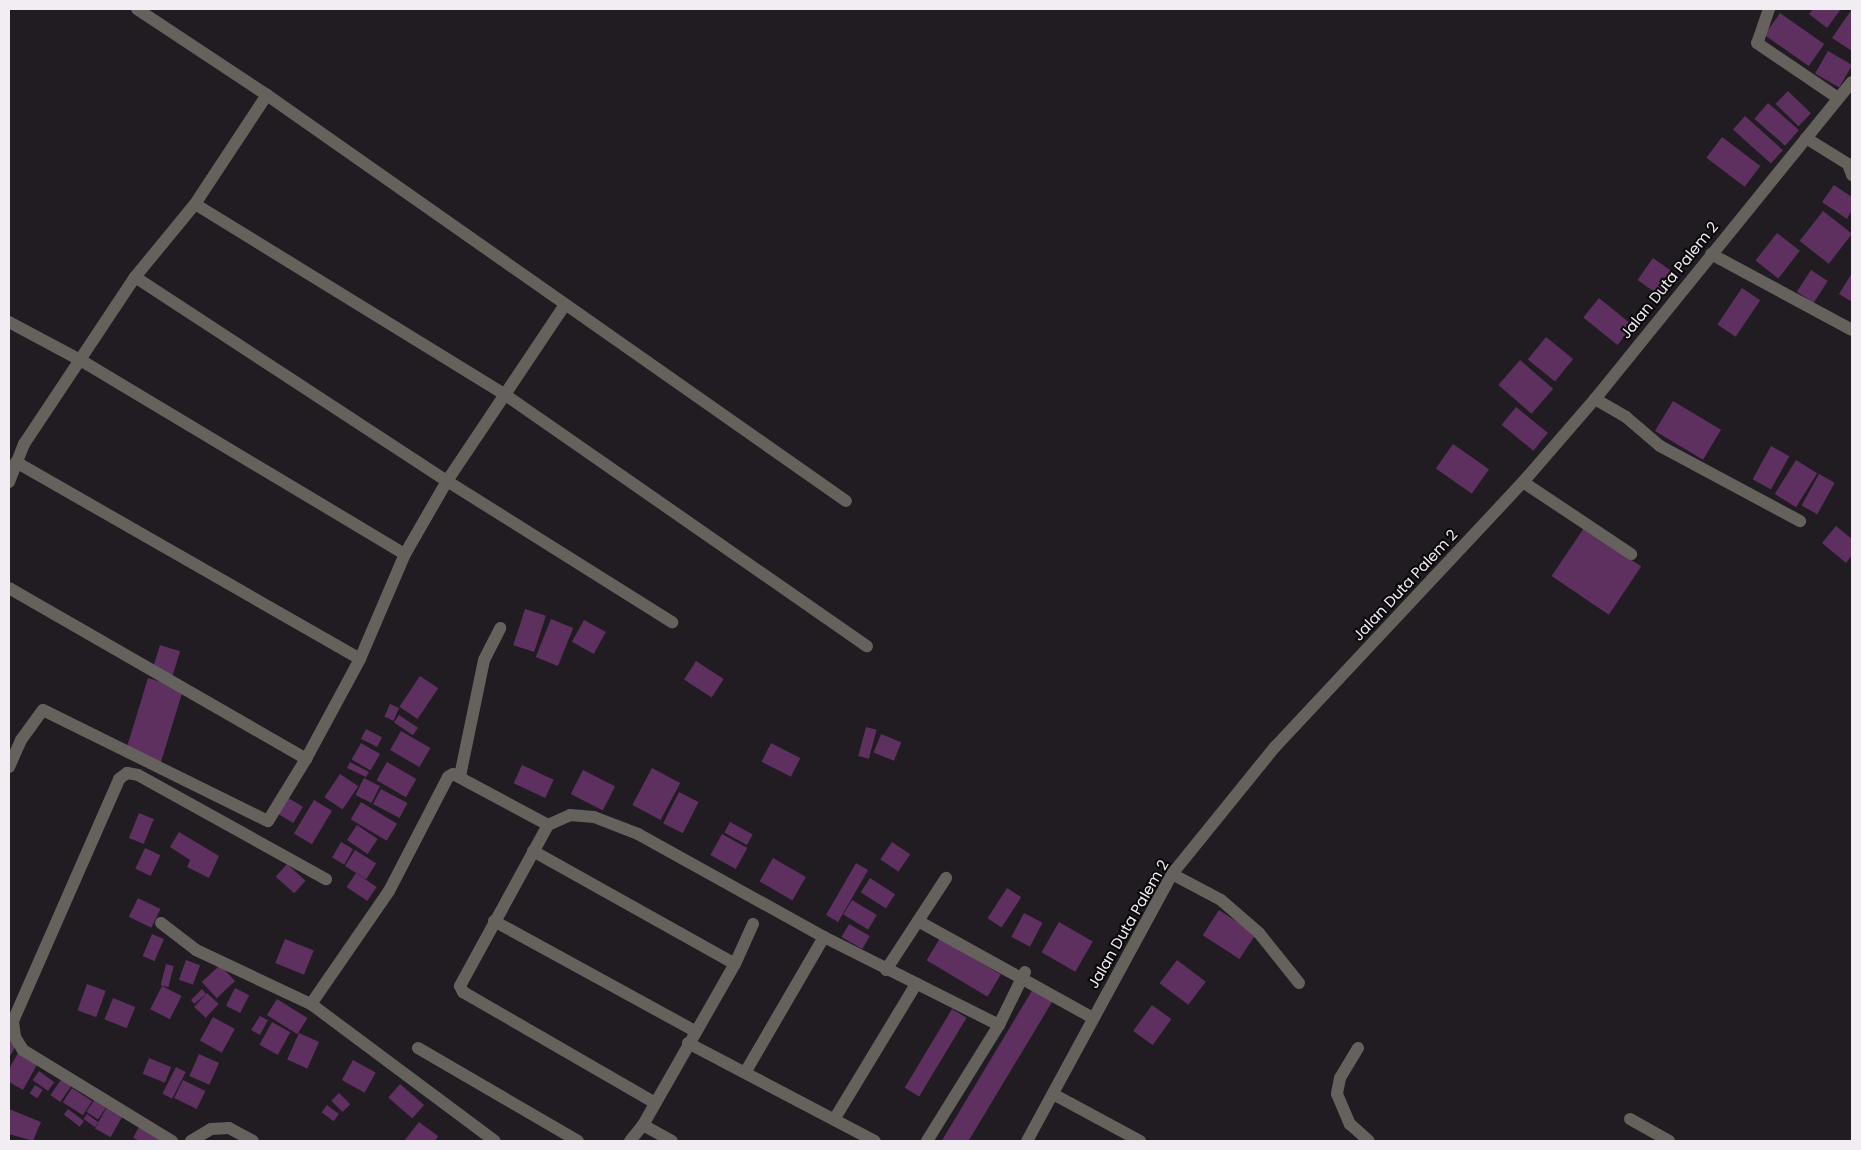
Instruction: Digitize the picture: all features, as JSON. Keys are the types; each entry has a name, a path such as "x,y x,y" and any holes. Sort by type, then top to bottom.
{"street":[{"path":"138,9 267,96 564,306 846,501"},
{"path":"1769,9 1757,43 1838,98"},
{"name":"Jalan Duta Palem 2","path":"1026,1141 1172,874 1275,747 1523,482 1595,399 1852,82"},
{"path":"9,482 24,444 82,362 135,277 195,204 267,96"},
{"path":"1806,138 1848,164 1852,175"},
{"path":"195,204 504,394 867,646"},
{"path":"1711,254 1852,330"},
{"path":"135,277 447,481 672,622"},
{"path":"10,760 21,740 42,710 268,821 306,759 360,659 405,554 447,481 564,306"},
{"path":"9,322 82,362 405,554"},
{"path":"1595,399 1626,417 1660,446 1800,521"},
{"path":"16,462 360,659"},
{"path":"1523,482 1630,554"},
{"path":"9,588 306,759"},
{"path":"460,776 484,660 500,628"},
{"path":"9,735 21,740"},
{"path":"172,1141 23,1050 15,1037 13,1020 119,779 127,773 138,774 326,879"},
{"path":"311,1004 389,891 448,777 453,774 460,776 548,825"},
{"path":"656,1103 463,992 460,986 548,825 570,815 594,817 615,823 886,970 999,1025"},
{"path":"533,851 735,964"},
{"path":"1172,874 1221,900 1252,926 1299,982"},
{"path":"886,970 946,878"},
{"path":"918,920 1024,975 1093,1018"},
{"path":"494,921 746,1071 875,1141"},
{"path":"161,923 196,950 311,1004 495,1141"},
{"path":"630,1141 643,1125 691,1037 735,964 753,924"},
{"path":"746,1071 824,937"},
{"path":"927,1141 999,1025 1024,975"},
{"path":"835,1118 916,984"},
{"path":"418,1048 578,1141"},
{"path":"1358,1048 1340,1078 1337,1094 1350,1124 1369,1141"},
{"path":"1052,1094 1140,1141"},
{"path":"1630,1119 1669,1141"},
{"path":"643,1125 672,1141"},
{"path":"191,1141 211,1129 229,1128 253,1141"}],"building":[{"path":"1813,9 1841,9 1827,28 1809,14"},
{"path":"1852,9 1852,51 1832,38"},
{"path":"1780,13 1824,44 1809,66 1765,35"},
{"path":"1828,51 1852,65 1839,88 1815,74"},
{"path":"1788,91 1811,113 1799,126 1775,104"},
{"path":"1768,103 1799,130 1785,146 1754,119"},
{"path":"1745,116 1783,150 1771,164 1733,129"},
{"path":"1722,137 1760,166 1745,187 1706,158"},
{"path":"1834,185 1852,197 1852,210 1847,219 1822,202"},
{"path":"1823,211 1852,234 1829,264 1800,241"},
{"path":"1777,233 1800,251 1778,278 1755,261"},
{"path":"1653,258 1677,275 1661,297 1638,280"},
{"path":"1811,270 1828,281 1814,303 1797,292"},
{"path":"1852,273 1852,302 1839,294"},
{"path":"1742,288 1760,300 1736,337 1717,324"},
{"path":"1599,298 1633,326 1617,345 1583,317"},
{"path":"1546,337 1573,359 1555,382 1528,360"},
{"path":"1520,360 1553,389 1532,414 1498,385"},
{"path":"1673,401 1721,430 1703,460 1655,431"},
{"path":"1516,407 1548,433 1533,451 1502,425"},
{"path":"1453,444 1489,469 1472,494 1436,469"},
{"path":"1771,446 1789,456 1771,489 1753,479"},
{"path":"1796,460 1817,473 1796,507 1775,494"},
{"path":"1819,474 1835,483 1817,514 1802,505"},
{"path":"1836,526 1852,539 1852,555 1846,563 1822,543"},
{"path":"1584,528 1641,567 1609,615 1552,576"},
{"path":"525,609 546,616 534,652 513,645"},
{"path":"551,619 573,628 558,666 536,657"},
{"path":"584,620 606,632 594,654 572,642"},
{"path":"160,645 180,651 171,682 151,676"},
{"path":"696,661 724,679 712,697 684,679"},
{"path":"420,676 438,688 418,719 399,707"},
{"path":"148,678 183,689 159,767 124,756"},
{"path":"390,704 399,708 393,721 384,717"},
{"path":"399,715 418,728 413,735 394,722"},
{"path":"866,727 877,730 869,759 858,756"},
{"path":"366,729 382,737 377,747 361,739"},
{"path":"401,731 430,748 419,767 390,750"},
{"path":"881,734 901,742 894,761 874,753"},
{"path":"361,743 380,754 371,770 352,759"},
{"path":"771,743 800,758 791,777 761,762"},
{"path":"350,762 369,772 366,777 347,768"},
{"path":"387,762 416,779 406,797 376,780"},
{"path":"522,765 554,780 545,798 514,783"},
{"path":"652,768 680,783 661,820 632,805"},
{"path":"583,770 615,786 603,810 571,794"},
{"path":"340,774 358,786 343,810 324,797"},
{"path":"364,778 380,786 371,803 355,795"},
{"path":"381,789 407,803 400,818 373,804"},
{"path":"679,792 699,802 683,833 663,823"},
{"path":"285,796 303,807 293,823 275,812"},
{"path":"314,800 332,811 312,844 294,833"},
{"path":"361,802 397,824 387,841 351,819"},
{"path":"139,813 154,819 144,844 129,838"},
{"path":"730,822 753,835 747,845 724,832"},
{"path":"357,825 378,839 368,854 347,840"},
{"path":"179,832 219,856 209,878 187,867 190,860 170,847"},
{"path":"722,834 747,848 736,869 710,855"},
{"path":"341,842 353,849 344,865 332,858"},
{"path":"892,842 910,854 898,872 880,859"},
{"path":"145,848 160,855 151,876 135,869"},
{"path":"355,850 376,863 366,879 345,866"},
{"path":"773,858 806,877 792,900 760,881"},
{"path":"856,863 868,870 838,922 826,915"},
{"path":"287,864 306,881 294,893 276,877"},
{"path":"356,873 377,887 367,901 346,887"},
{"path":"870,878 895,894 886,909 861,892"},
{"path":"1007,888 1021,897 1002,927 987,918"},
{"path":"138,898 160,909 151,928 129,917"},
{"path":"852,900 877,915 868,930 843,915"},
{"path":"1219,910 1256,934 1240,959 1203,935"},
{"path":"1024,913 1043,923 1030,947 1011,937"},
{"path":"1059,922 1093,942 1075,972 1042,952"},
{"path":"849,924 870,936 862,949 842,937"},
{"path":"152,934 164,939 155,961 143,956"},
{"path":"940,938 1001,975 987,997 927,960"},
{"path":"285,939 314,951 304,975 275,963"},
{"path":"186,960 200,965 193,985 179,980"},
{"path":"1177,960 1206,982 1188,1005 1160,983"},
{"path":"166,964 174,966 168,987 161,985"},
{"path":"220,965 235,981 217,998 202,982"},
{"path":"87,984 106,991 96,1017 77,1010"},
{"path":"162,986 182,996 170,1019 150,1009"},
{"path":"235,988 249,995 240,1013 226,1006"},
{"path":"202,989 206,994 194,1004 191,1000"},
{"path":"1033,989 1053,1001 969,1141 942,1141"},
{"path":"207,993 219,1004 206,1018 194,1007"},
{"path":"113,998 135,1007 127,1028 104,1019"},
{"path":"277,999 308,1018 297,1034 267,1015"},
{"path":"1152,1005 1171,1019 1153,1045 1133,1031"},
{"path":"952,1009 967,1018 919,1097 905,1088"},
{"path":"260,1016 268,1020 260,1035 251,1030"},
{"path":"213,1017 235,1029 222,1053 200,1041"},
{"path":"272,1022 290,1032 278,1055 259,1045"},
{"path":"299,1033 319,1042 307,1068 287,1059"},
{"path":"9,1037 18,1042 9,1058"},
{"path":"19,1051 39,1061 23,1090 9,1082 9,1069"},
{"path":"199,1054 219,1063 209,1085 189,1076"},
{"path":"149,1058 171,1067 165,1083 143,1074"},
{"path":"353,1060 376,1073 365,1093 342,1080"},
{"path":"176,1067 186,1072 172,1099 162,1094"},
{"path":"39,1071 54,1082 48,1091 33,1080"},
{"path":"63,1077 73,1084 60,1102 50,1095"},
{"path":"183,1080 205,1091 197,1109 174,1098"},
{"path":"400,1084 424,1105 412,1119 388,1098"},
{"path":"35,1085 43,1090 37,1098 30,1093"},
{"path":"72,1088 92,1101 83,1115 63,1102"},
{"path":"339,1093 350,1104 343,1112 331,1101"},
{"path":"97,1096 109,1104 98,1120 86,1112"},
{"path":"108,1105 124,1114 111,1137 95,1129"},
{"path":"327,1105 339,1114 334,1121 322,1112"},
{"path":"9,1109 41,1122 33,1141 9,1134"},
{"path":"68,1109 84,1121 80,1127 64,1115"},
{"path":"87,1114 98,1122 95,1127 83,1119"},
{"path":"419,1122 438,1136 435,1141 404,1141"},
{"path":"140,1125 160,1136 158,1141 140,1141 133,1138"}]}
